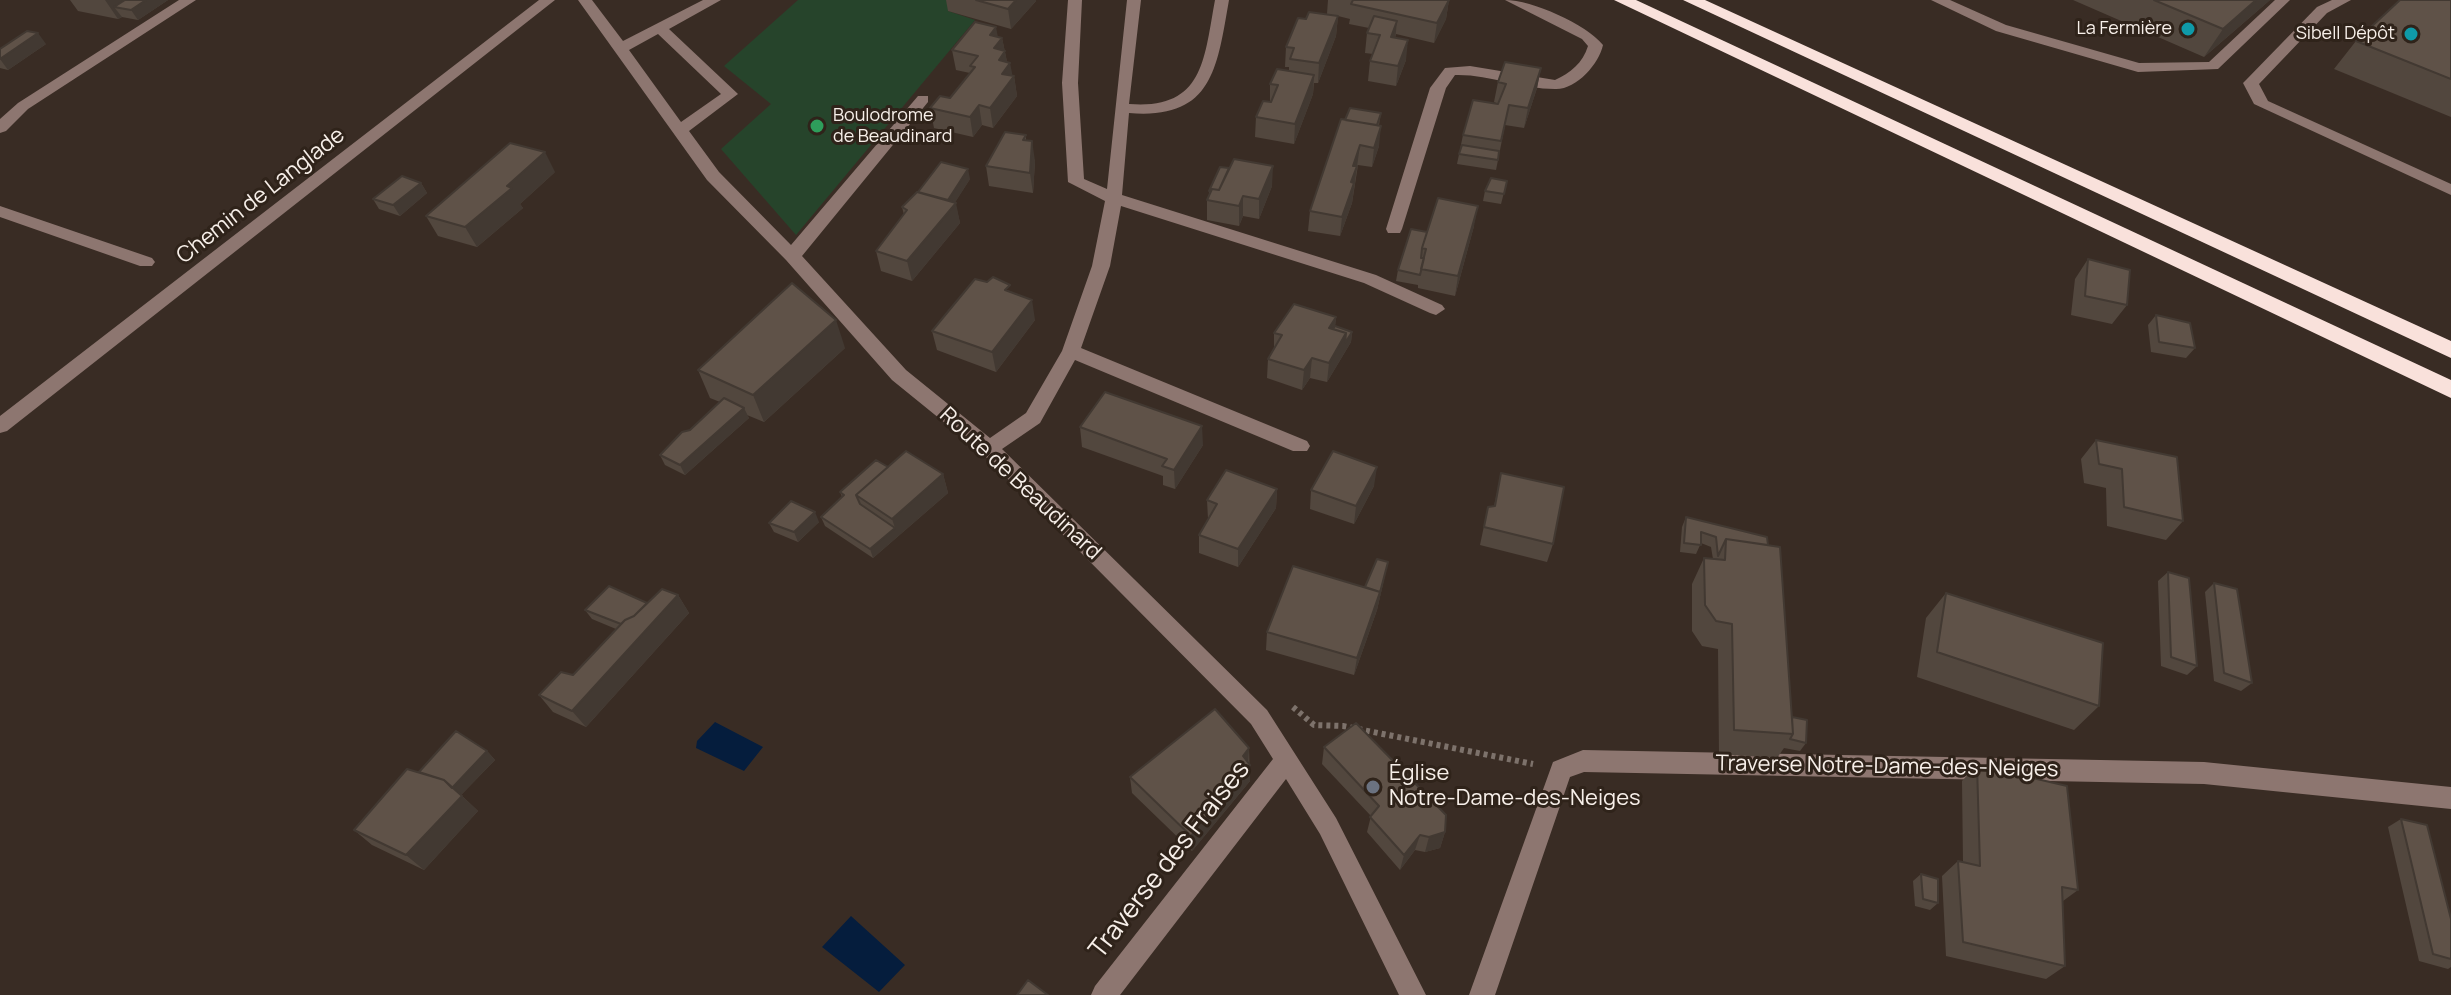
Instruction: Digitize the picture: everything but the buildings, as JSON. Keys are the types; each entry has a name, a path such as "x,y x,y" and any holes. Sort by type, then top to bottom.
{"highway":[{"path":"1622,0 2451,390"},
{"path":"1691,0 2451,350"}],"street":[{"path":"0,128 23,106 189,0"},
{"name":"Chemin de Langlade","path":"0,426 548,0"},
{"name":"Route de Beaudinard","path":"585,0 713,176 792,256 899,375 989,448 1259,717 1328,826 1413,995"},
{"path":"619,49 714,0"},
{"path":"1075,0 1070,83 1076,182 1114,198 1370,279 1436,309"},
{"path":"989,448 1033,418 1071,351 1101,266 1114,198 1134,0"},
{"path":"1122,108 1159,110 1193,94 1209,66 1222,0"},
{"path":"1394,229 1438,88 1450,71 1470,70 1556,85 1567,81 1595,54 1596,45 1587,36 1512,0"},
{"path":"1938,0 2001,28 2138,68 2213,66 2283,0"},
{"path":"2344,0 2322,10 2251,83 2262,104 2451,190"},
{"path":"661,29 730,94 680,130"},
{"path":"792,256 923,99"},
{"path":"0,211 146,262"},
{"path":"1071,351 1300,446"},
{"name":"Traverse Notre-Dame-des-Neiges","path":"1561,770 1583,761 2204,773 2451,798"},
{"name":"Traverse des Fraises","path":"1104,995 1285,762"},
{"path":"1482,995 1561,770"}],"path":[{"path":"1290,704 1314,725 1343,726 1561,770"}],"green space":[{"name":"Boulodrome de Beaudinard","path":"798,0 957,0 948,11 975,20 796,235 721,149 771,104 724,66"}],"water":[{"path":"715,722 763,747 744,771 696,748 697,741"},
{"path":"851,916 905,965 879,992 822,947"}],"place":[{"name":"La Fermière","path":"2188,29"},
{"name":"Sibell Dépôt","path":"2411,34"},
{"name":"Boulodrome de Beaudinard","path":"817,126"},
{"name":"Église Notre-Dame-des-Neiges","path":"1373,787"}]}
